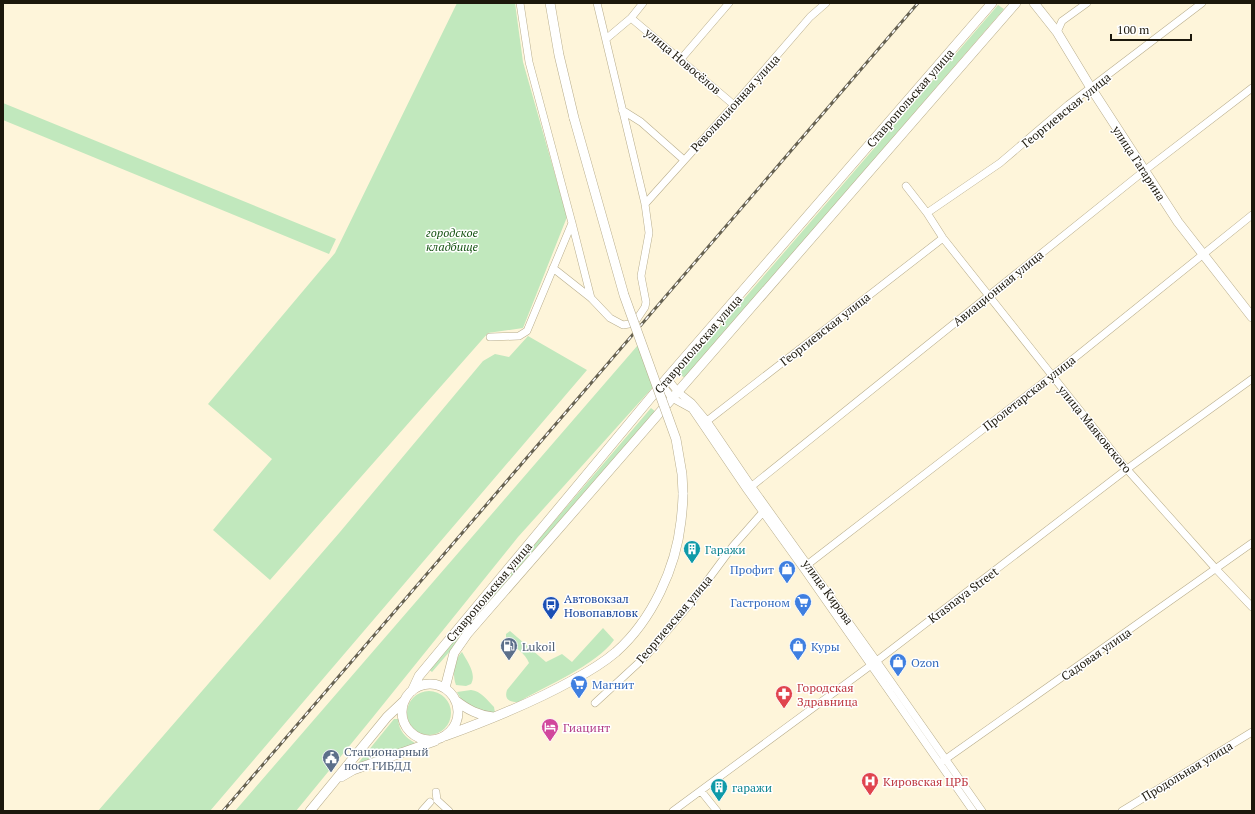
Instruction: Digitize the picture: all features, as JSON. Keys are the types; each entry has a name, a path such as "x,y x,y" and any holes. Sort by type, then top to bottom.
{"main road":[{"path":"406,698 402,712 406,726 411,732 423,739 441,737 495,717 543,696 583,674 616,652 644,619 658,596 667,575 675,550 681,522 683,494 682,474 676,439 624,295 574,118 559,55 550,3"},
{"name":"Ставропольская улица","path":"412,691 419,676 665,382 992,3"},
{"name":"Ставропольская улица","path":"445,688 454,653 468,633 1016,3"},
{"name":"улица Гагарина","path":"1034,3 1057,32 1091,88 1178,222 1252,317"},
{"path":"310,811 387,717 412,691 424,685 438,685 445,688 452,694 467,710 479,715 495,717"},
{"path":"336,780 353,770 430,743 451,731 458,716 456,700"}],"street":[{"path":"520,3 529,62 591,298"},
{"path":"553,268 591,298 610,318 623,325 629,324 637,319 645,307 646,296 642,276 649,233 645,204 597,3"},
{"path":"606,39 631,18 643,3"},
{"path":"680,59 729,3"},
{"name":"Революционная улица","path":"645,204 734,105 810,17 826,3"},
{"path":"1057,32 1062,21 1087,3"},
{"name":"Георгиевская улица","path":"927,213 1000,163 1068,105 1202,3"},
{"name":"улица Новосёлов","path":"631,18 734,105"},
{"path":"1049,21 1062,21"},
{"name":"Авиационная улица","path":"750,489 988,295 1144,171 1252,88"},
{"path":"622,110 641,122 674,153 684,160"},
{"name":"улица Маяковского","path":"906,186 927,213 943,238 1127,469 1252,607"},
{"name":"Пролетарская улица","path":"806,566 1052,376 1252,215"},
{"path":"490,337 519,336 527,331 572,223"},
{"name":"Георгиевская улица","path":"707,421 943,238"},
{"name":"Krasnaya Street","path":"673,811 874,663 1127,469 1252,379"},
{"name":"улица Кирова","path":"665,382 675,395 692,409 806,566 942,762 973,811"},
{"name":"улица Кирова","path":"675,395 692,403 707,421 763,512 806,566"},
{"name":"Георгиевская улица","path":"595,703 646,656 690,604 733,546 763,512"},
{"name":"Садовая улица","path":"942,762 1252,543"},
{"name":"Продольная улица","path":"1122,811 1252,732"},
{"name":"улица Кирова","path":"942,762 982,811"},
{"path":"700,791 717,811"},
{"path":"436,792 437,800 449,811"},
{"path":"422,811 430,802"}],"green space":[{"name":"городское кладбище","path":"457,3 515,3 523,62 567,217 523,328 488,333 270,580 213,530 272,459 208,404 335,253"},
{"path":"998,5 1004,9 685,378 679,374"},
{"path":"3,103 336,239 329,254 3,120"},
{"path":"528,336 587,370 210,811 98,811 340,532 483,361 495,354 509,357"},
{"path":"638,345 653,387 518,537 296,811 235,811"},
{"path":"651,408 656,412 432,672 428,669"},
{"path":"603,628 614,640 595,658 570,674 518,702 510,701 507,698 507,690 529,663 525,656 506,637 506,634 510,631 546,662 562,654 572,662"},
{"path":"462,652 471,668 473,676 471,684 466,686 456,685 454,677 454,667 459,655"},
{"path":"471,690 484,696 494,707 495,713 479,711 461,699 457,692"},
{"path":"425,691 433,691 445,697 451,709 451,717 445,729 433,735 425,735 413,729 407,717 407,709 413,697"},
{"path":"394,719 398,719 401,730 405,736 415,743 415,746 361,765 359,762"}],"railway":[{"path":"223,811 918,3"}],"place":[{"name":"Гаражи","path":"692,564"},
{"name":"Профит","path":"787,584"},
{"name":"Гастроном","path":"803,617"},
{"name":"Автовокзал Новопавловк","path":"551,620"},
{"name":"Lukoil","path":"509,661"},
{"name":"Куры","path":"798,661"},
{"name":"Ozon","path":"898,677"},
{"name":"Магнит","path":"579,699"},
{"name":"Городская Здравница","path":"784,709"},
{"name":"Гиацинт","path":"550,742"},
{"name":"Стационарный пост ГИБДД","path":"331,773"},
{"name":"Кировская ЦРБ","path":"870,796"},
{"name":"гаражи","path":"719,802"}]}
